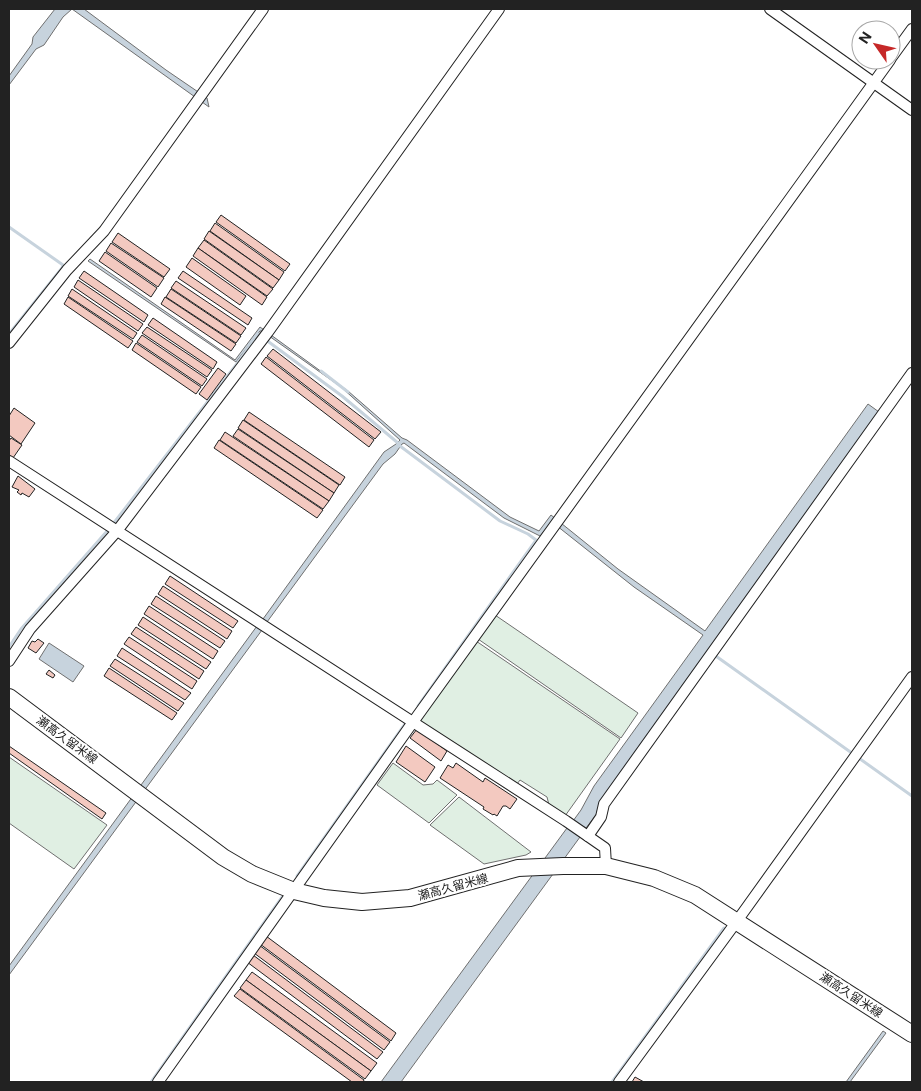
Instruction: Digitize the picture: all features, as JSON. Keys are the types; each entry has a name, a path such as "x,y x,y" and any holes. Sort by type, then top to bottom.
{"main road":[{"name":"瀬高久留米線","path":"9,697 223,856 252,874 294,891 324,898 362,902 410,898 518,868 606,866 654,878 686,891 737,921 912,1034"}],"street":[{"path":"9,344 68,270 104,231 263,9"},
{"path":"9,661 30,629 117,531 268,332 499,9"},
{"path":"770,9 912,110"},
{"path":"901,44 912,28"},
{"path":"158,1082 413,722 883,70"},
{"path":"588,836 602,818 604,804 912,373"},
{"path":"9,461 588,836 605,848 606,866"},
{"path":"619,1082 912,677"}],"green space":[{"path":"495,615 638,713 621,738 478,639"},
{"path":"476,641 620,739 565,816 549,805 547,797 520,780 517,784 420,721"},
{"path":"9,757 107,825 74,869 9,823"},
{"path":"393,763 423,785 433,784 437,780 457,795 429,823 377,785"},
{"path":"459,797 531,852 526,855 484,864 430,825"}],"shaded area":[{"path":"55,9 72,9 63,17 44,45 36,49 9,85 9,76 32,44 33,37"},
{"path":"72,9 84,9 207,98 209,107"},
{"path":"90,259 235,360 260,327 348,391 402,438 510,517 539,531 551,515 618,569 705,631 868,404 879,412 599,805 596,815 586,828 573,821 594,786 703,635 634,587 552,522 540,536 504,518 404,443 383,464 267,622 263,619 384,452 400,440 341,387 262,331 260,331 236,362 88,261"},
{"path":"257,626 262,630 9,975 9,966"},
{"path":"49,643 84,666 73,682 39,659"},
{"path":"567,828 580,837 401,1082 381,1082"},
{"path":"883,1031 886,1033 850,1082 846,1082"}],"building":[{"path":"221,215 290,264 285,271 216,222"},
{"path":"215,223 284,272 279,280 210,231"},
{"path":"209,231 279,280 273,288 204,239"},
{"path":"118,233 170,269 164,277 112,242"},
{"path":"204,240 273,289 267,296 198,248"},
{"path":"111,243 164,278 158,287 106,251"},
{"path":"198,248 267,297 262,305 193,256"},
{"path":"105,252 157,288 151,297 99,261"},
{"path":"192,258 246,296 240,305 186,267"},
{"path":"84,271 148,315 144,322 79,278"},
{"path":"183,271 252,318 248,325 178,278"},
{"path":"78,280 143,324 138,331 74,287"},
{"path":"176,281 246,328 241,335 171,288"},
{"path":"72,289 137,333 133,339 68,296"},
{"path":"171,289 241,336 236,343 166,297"},
{"path":"68,297 133,341 128,348 64,304"},
{"path":"165,297 236,344 231,351 161,304"},
{"path":"153,318 217,362 213,369 148,325"},
{"path":"147,327 212,370 207,377 142,333"},
{"path":"142,335 207,379 202,386 137,342"},
{"path":"136,343 201,387 196,394 132,350"},
{"path":"273,349 381,432 375,439 267,356"},
{"path":"266,357 374,440 369,447 261,364"},
{"path":"218,368 226,374 207,400 199,394"},
{"path":"14,408 35,423 21,444 9,435 9,416"},
{"path":"249,412 345,477 340,485 244,420"},
{"path":"243,420 339,485 334,493 238,428"},
{"path":"238,429 334,493 329,501 233,436"},
{"path":"225,432 329,501 323,509 220,440"},
{"path":"11,438 22,445 13,458 9,455 9,441"},
{"path":"219,440 323,510 317,518 214,448"},
{"path":"18,476 35,489 29,497 22,493 21,495 17,492 19,490 12,487"},
{"path":"170,576 238,621 233,628 165,584"},
{"path":"163,586 232,631 227,639 158,594"},
{"path":"156,596 225,641 220,648 151,604"},
{"path":"149,606 218,651 213,659 144,614"},
{"path":"143,617 211,662 206,669 138,625"},
{"path":"136,627 204,671 199,679 131,634"},
{"path":"129,637 197,681 192,689 124,644"},
{"path":"38,639 44,643 36,653 28,648 32,641 35,642"},
{"path":"122,648 191,693 185,700 117,656"},
{"path":"115,659 184,703 178,711 110,666"},
{"path":"109,668 177,713 172,720 104,676"},
{"path":"49,670 55,675 53,678 46,674"},
{"path":"417,729 447,751 441,761 410,738"},
{"path":"9,746 106,813 102,819 9,753"},
{"path":"406,746 435,767 425,782 396,762"},
{"path":"456,763 483,782 485,778 517,799 510,809 503,806 497,816 493,815 440,778 448,765 453,768"},
{"path":"266,936 396,1033 391,1041 260,944"},
{"path":"259,945 390,1042 384,1050 254,953"},
{"path":"253,955 383,1052 377,1059 247,962"},
{"path":"252,972 377,1063 371,1071 246,980"},
{"path":"246,980 371,1071 365,1079 240,988"},
{"path":"240,989 364,1080 363,1082 352,1082 234,996"},
{"path":"635,1077 644,1082 632,1082"}],"waterway":[{"path":"9,227 63,265 9,334"},
{"path":"113,524 258,334 342,396 398,443"},
{"path":"321,371 348,392"},
{"path":"400,446 500,521 528,534 536,540 418,706"},
{"path":"9,647 21,629 108,530"},
{"path":"713,654 912,796"},
{"path":"297,876 407,721"},
{"path":"151,1082 282,897"},
{"path":"612,1082 724,928"}]}
